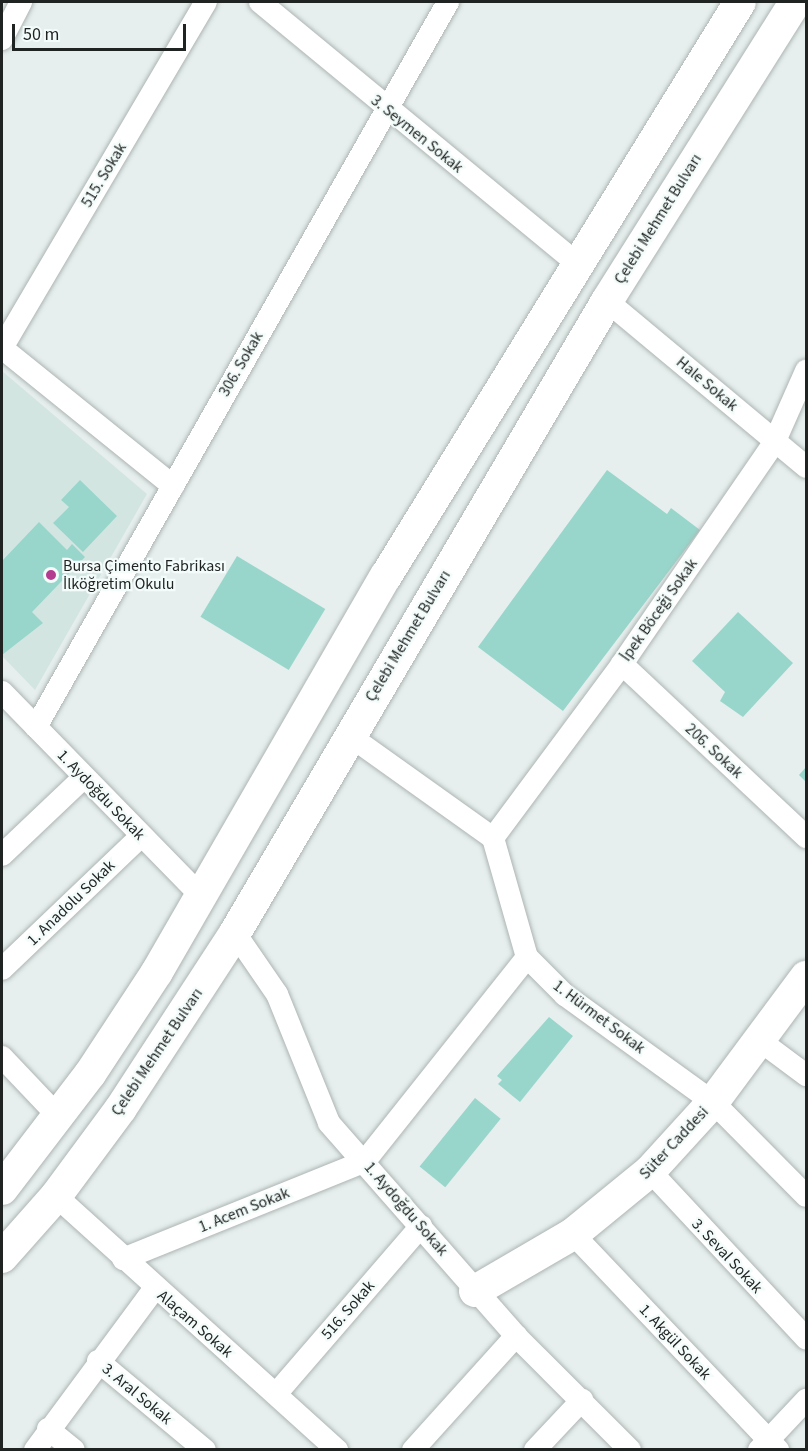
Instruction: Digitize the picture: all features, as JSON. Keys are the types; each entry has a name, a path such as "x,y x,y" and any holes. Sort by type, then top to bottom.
{"main road":[{"path":"2,1187 58,1116 202,897 386,576 740,2"},
{"name":"Çelebi Mehmet Bulvarı","path":"2,1257 56,1196 235,933 607,300 795,2"},
{"name":"Süter Caddesi","path":"475,1291 573,1234 650,1171 713,1102 807,977"}],"street":[{"path":"2,39 21,2"},
{"name":"515. Sokak","path":"2,348 206,2"},
{"name":"3. Seymen Sokak","path":"260,2 386,109 577,263"},
{"name":"306. Sokak","path":"36,727 448,2"},
{"name":"Hale Sokak","path":"607,300 807,467"},
{"path":"2,348 172,486"},
{"name":"İpek Böceği Sokak","path":"493,838 622,664 775,441 807,371"},
{"name":"206. Sokak","path":"622,664 807,837"},
{"name":"1. Aydoğdu Sokak","path":"2,693 82,779 202,897"},
{"path":"350,736 493,838"},
{"path":"2,855 82,779"},
{"name":"1. Anadolu Sokak","path":"2,969 141,836"},
{"name":"1. Hürmet Sokak","path":"493,838 527,957 565,994 713,1102 807,1196"},
{"name":"1. Aydoğdu Sokak","path":"235,933 277,994 329,1123 516,1336 630,1449"},
{"path":"364,1161 527,957"},
{"path":"759,1040 807,1075"},
{"path":"2,1057 58,1116"},
{"name":"1. Acem Sokak","path":"123,1259 364,1161"},
{"name":"3. Seval Sokak","path":"650,1171 807,1338"},
{"name":"Alaçam Sokak","path":"56,1196 155,1288 337,1449"},
{"name":"516. Sokak","path":"276,1394 421,1226"},
{"name":"1. Akgül Sokak","path":"573,1234 768,1446"},
{"path":"35,1449 98,1361 155,1288"},
{"path":"413,1449 516,1336"},
{"name":"3. Aral Sokak","path":"98,1361 205,1449"},
{"path":"536,1449 582,1400"},
{"path":"768,1446 807,1400"},
{"path":"48,1429 74,1449"}],"shaded area":[{"name":"Bursa Çimento Fabrikası İlköğretim Okulu","path":"2,371 147,494 35,690 2,656"}],"building":[{"path":"607,470 667,514 671,508 700,530 563,711 478,647"},
{"path":"80,480 117,516 83,552 53,523 69,507 61,500"},
{"path":"39,522 67,550 72,544 85,557 32,612 43,623 2,655 2,561"},
{"path":"237,556 325,609 289,670 200,617"},
{"path":"738,612 793,663 743,717 720,701 725,692 692,661"},
{"path":"806,767 806,782 799,775"},
{"path":"549,1017 573,1036 520,1102 498,1084 502,1080 497,1076"},
{"path":"475,1098 501,1119 445,1187 420,1166"}],"place":[{"name":"Bursa Çimento Fabrikası İlköğretim Okulu","path":"51,575"}]}
